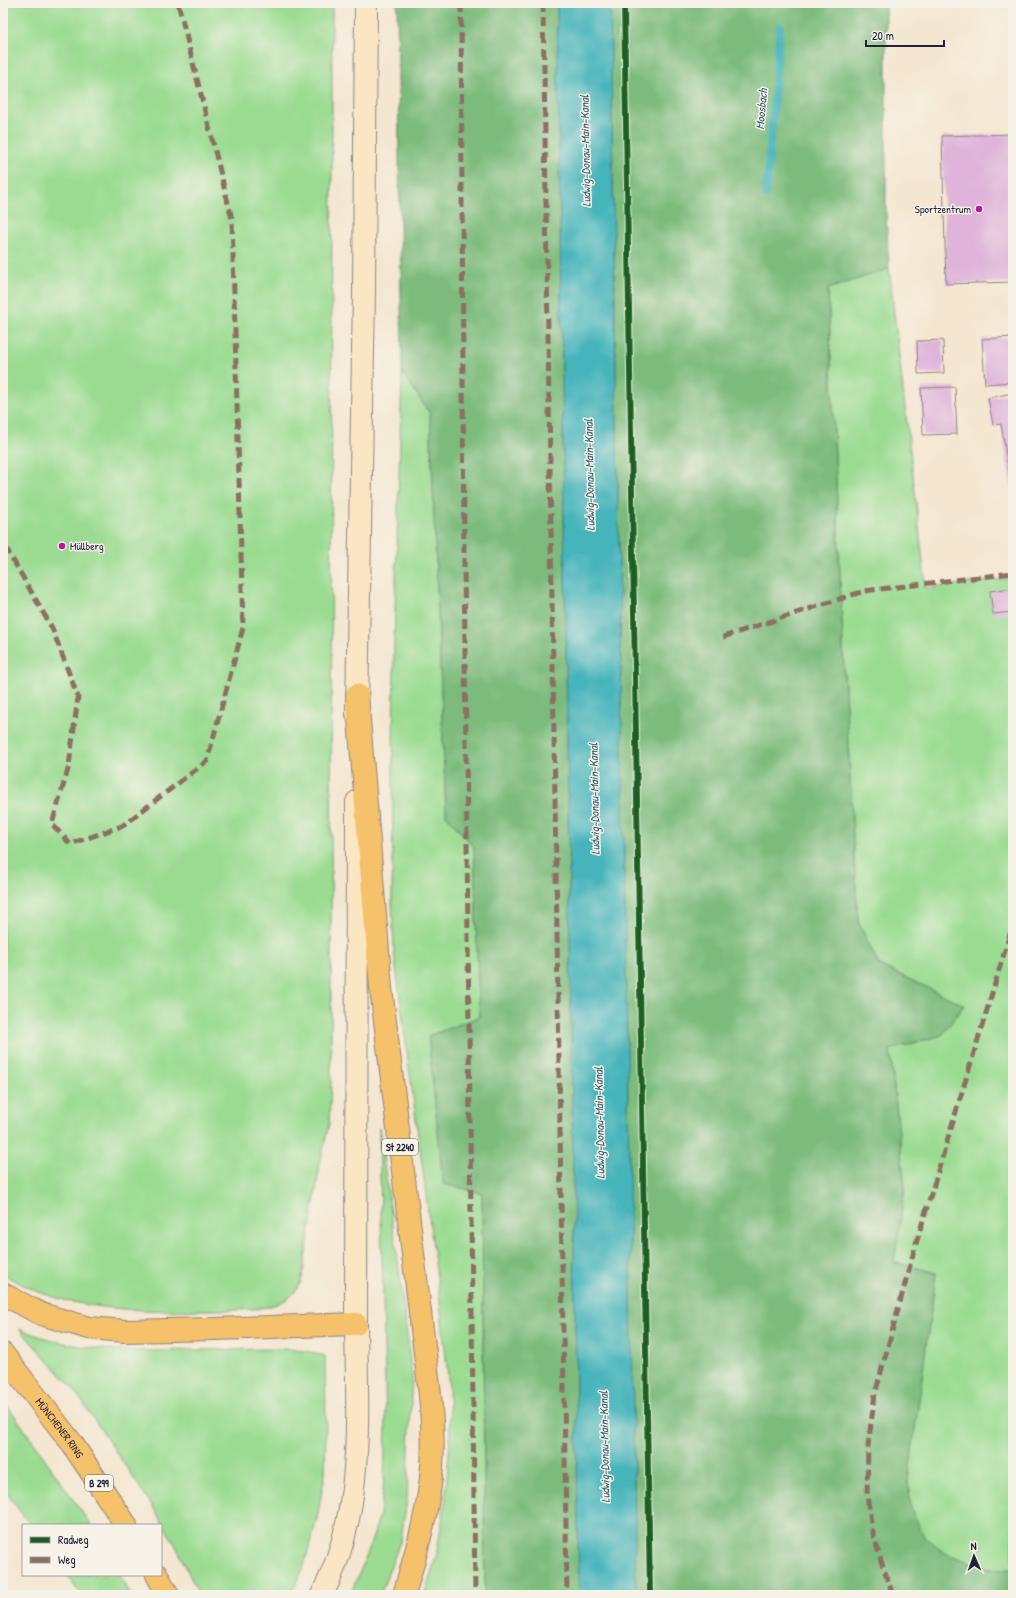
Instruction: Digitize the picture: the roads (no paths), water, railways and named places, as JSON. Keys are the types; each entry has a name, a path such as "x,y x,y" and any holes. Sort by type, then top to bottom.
{"main road":[{"name":"St 2240","path":"322,1595 334,1568 345,1534 350,1508 355,1475 357,1403 358,696 364,299 366,3"},
{"name":"St 2240","path":"358,696 381,988 430,1395 433,1432 432,1466 428,1498 421,1535 404,1595"},
{"path":"3,1294 41,1314 89,1328 148,1331 356,1324"},
{"name":"MÜNCHENER RING","path":"3,1354 71,1442 125,1524"},
{"path":"3,1362 29,1386"},
{"path":"158,1576 168,1595"}],"water":[{"name":"Ludwig-Donau-Main-Kanal","path":"557,3 610,3 636,1595 579,1595"}],"waterway":[{"name":"Moosbach","path":"766,194 780,27"}],"place":[{"name":"Sportzentrum","path":"979,209"},
{"name":"Müllberg","path":"62,546"}]}
